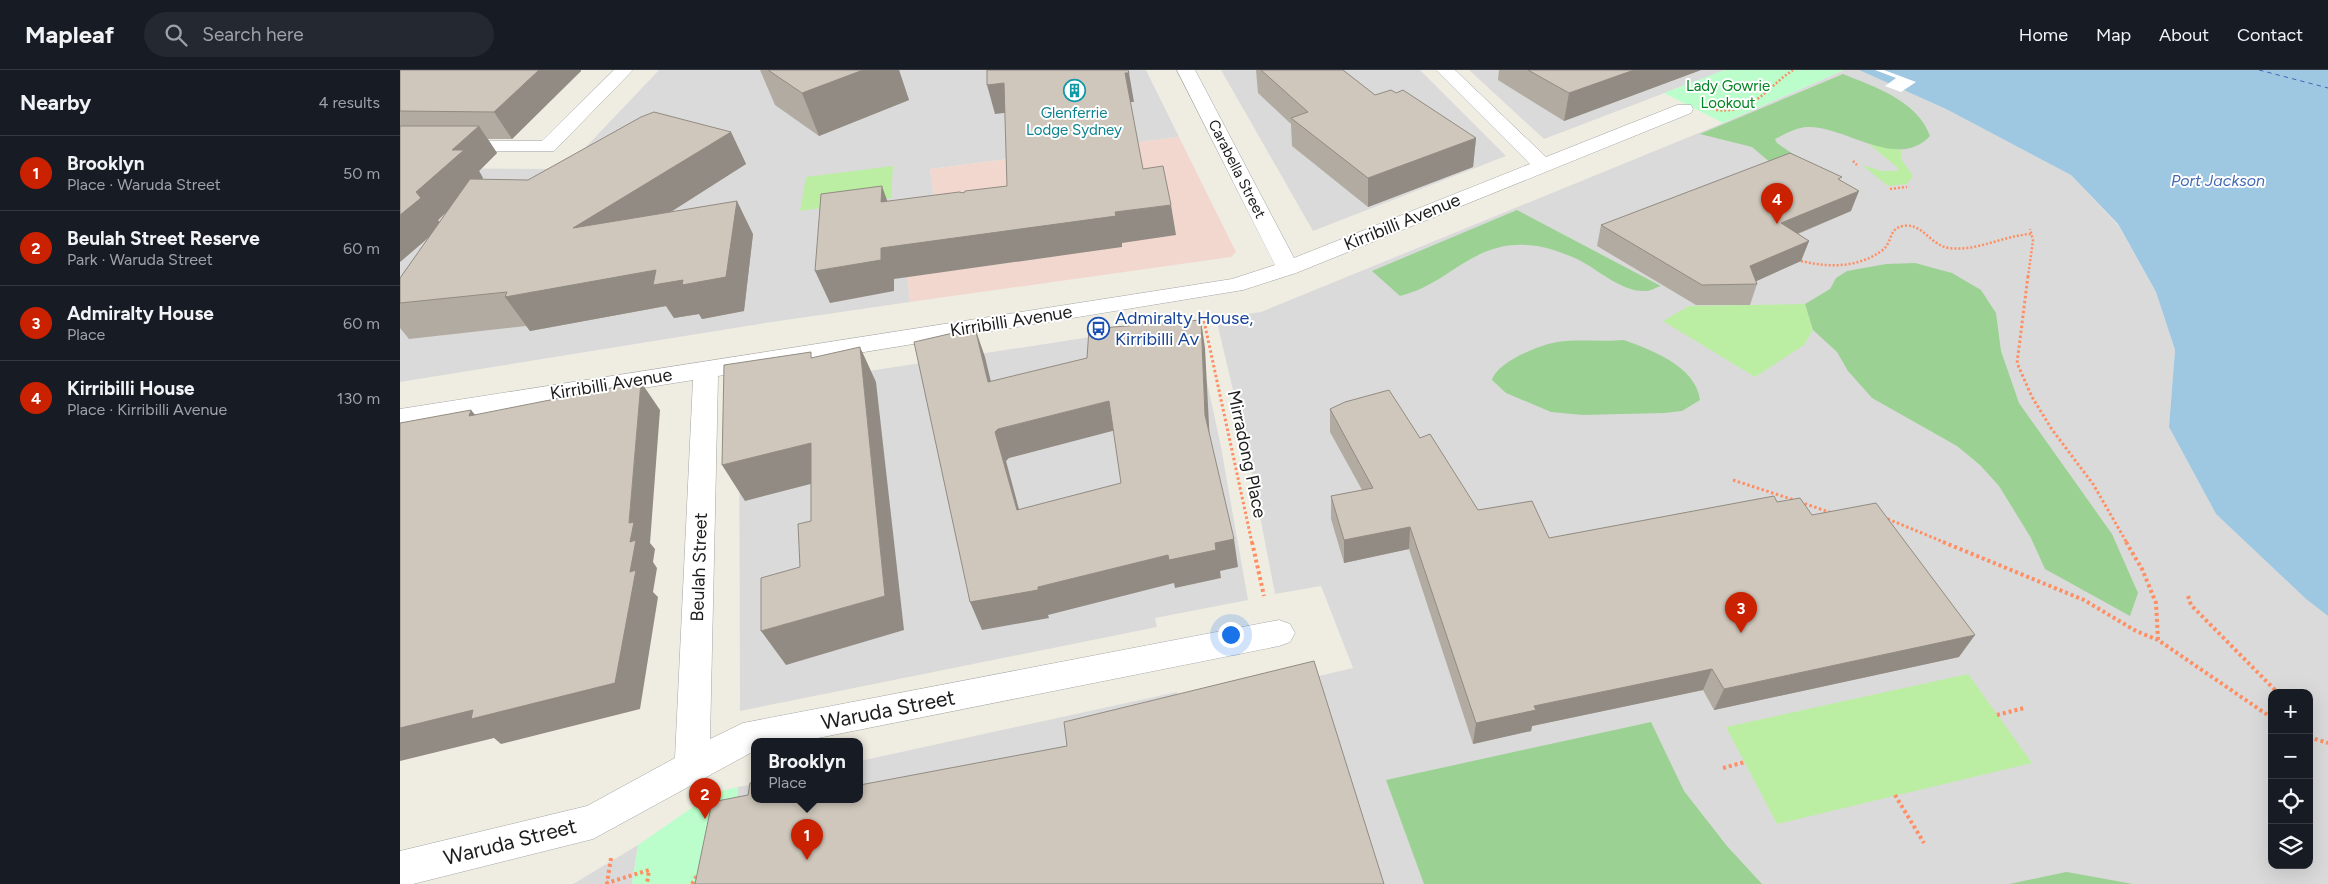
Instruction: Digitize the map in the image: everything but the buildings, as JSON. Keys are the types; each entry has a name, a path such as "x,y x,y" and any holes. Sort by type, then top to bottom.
{"street":[{"path":"400,146 547,147 624,70"},
{"name":"Carabella Street","path":"1186,70 1288,268"},
{"path":"1445,70 1544,165"},
{"name":"Kirribilli Avenue","path":"400,418 706,368 1196,293 1235,285 1288,268 1684,109"},
{"name":"Beulah Street","path":"692,766 706,368"},
{"name":"Waruda Street","path":"400,869 593,822 743,738 1279,633"}],"path":[{"path":"1729,113 1758,100 1780,78 1793,70"},
{"path":"1852,161 1857,165"},
{"path":"1890,189 1907,187"},
{"path":"1801,261 1812,264 1839,266 1862,261 1881,252 1887,246 1888,240 1895,229 1905,225 1918,227 1932,242 1949,248 1968,248 2015,235 2032,234"},
{"path":"2030,229 2032,234 2032,250 2017,363 2032,397 2051,428 2092,484 2142,569 2156,603 2158,640"},
{"name":"Mirradong Place","path":"1203,316 1264,598"},
{"path":"1733,480 1839,516"},
{"path":"1879,515 2035,578 2084,600 2136,631 2158,640 2268,715"},
{"path":"2188,596 2191,605 2274,689"},
{"path":"1997,715 2024,708"},
{"path":"2313,738 2328,743"},
{"path":"1723,768 1745,762"},
{"path":"1895,795 1924,844"},
{"path":"612,850 607,883 649,870 647,884"},
{"path":"692,884 701,868"}],"shaded area":[{"path":"659,70 1146,70 1179,137 930,169 937,214 902,220 910,302 765,323 400,382 400,168 565,169"},
{"path":"1221,70 1420,70 1506,156 1313,231"},
{"path":"1469,70 1725,70 1544,139"},
{"path":"1844,70 1859,70 1946,109 2071,175 2118,225 2156,292 2175,350 2169,427 2216,514 2306,599 2328,616 2328,884 728,884 738,787 751,785 751,803 863,803 863,760 1177,692 1181,708 1353,668 1321,586 1275,594 1248,454 1216,318 1261,312 1723,123"},
{"path":"1179,137 1236,252 1231,257 910,302 902,219 936,214 930,169"},
{"path":"1194,321 1221,447 1248,600 1155,618 1157,627 740,711 739,391"},
{"path":"638,845 632,884 573,884"}],"green space":[{"name":"Lady Gowrie Lookout","path":"1725,70 1844,70 1723,123 1664,93"},
{"path":"1843,74 1881,90 1906,104 1916,113 1930,136 1917,146 1903,149 1887,148 1823,129 1804,127 1775,139 1777,143 1803,161 1772,164 1752,147 1700,134"},
{"path":"1869,144 1901,150 1901,159 1913,176 1907,184 1888,186 1862,165 1882,171 1897,171 1898,168"},
{"path":"893,166 891,198 800,211 806,177"},
{"path":"1517,210 1661,286 1647,291 1628,288 1610,280 1577,259 1558,251 1537,246 1515,245 1496,248 1480,254 1418,290 1400,296 1372,271"},
{"path":"1915,263 1952,273 1981,290 1996,313 2001,351 2019,403 2112,534 2138,593 2130,616 2045,569 2031,538 1999,486 1980,465 1957,446 1872,398 1848,371 1837,352 1813,330 1805,304 1830,289 1836,278 1847,271 1886,264"},
{"path":"1805,304 1813,330 1804,345 1755,377 1663,321 1689,306"},
{"path":"1624,340 1671,361 1690,378 1697,388 1700,400 1682,411 1664,413 1583,415 1551,412 1506,393 1492,380 1495,373 1510,361 1520,355 1549,344 1573,341"},
{"path":"1968,674 2032,763 1777,824 1726,727"},
{"path":"1651,722 1684,791 1727,846 1762,884 1424,884 1386,780"},
{"path":"738,787 728,884 632,884 638,845 713,793"},
{"path":"2067,872 2133,884 2009,884"}],"water":[{"name":"Port Jackson","path":"1859,70 2328,70 2328,616 2306,599 2216,514 2169,427 2175,350 2156,292 2118,224 2071,175 1946,109"}],"pier":[{"path":"1875,70 1884,70 1916,82 1901,92 1885,86 1896,78"}],"ferry route":[{"path":"2259,70 2328,88"}],"place":[{"name":"Glenferrie Lodge Sydney","path":"1074,90"},
{"name":"Kirribilli House","path":"1777,224"},
{"name":"Admiralty House, Kirribilli Av","path":"1099,328"},
{"name":"Admiralty House","path":"1741,633"},
{"name":"Beulah Street Reserve","path":"705,819"},
{"name":"Brooklyn","path":"807,860"}]}
